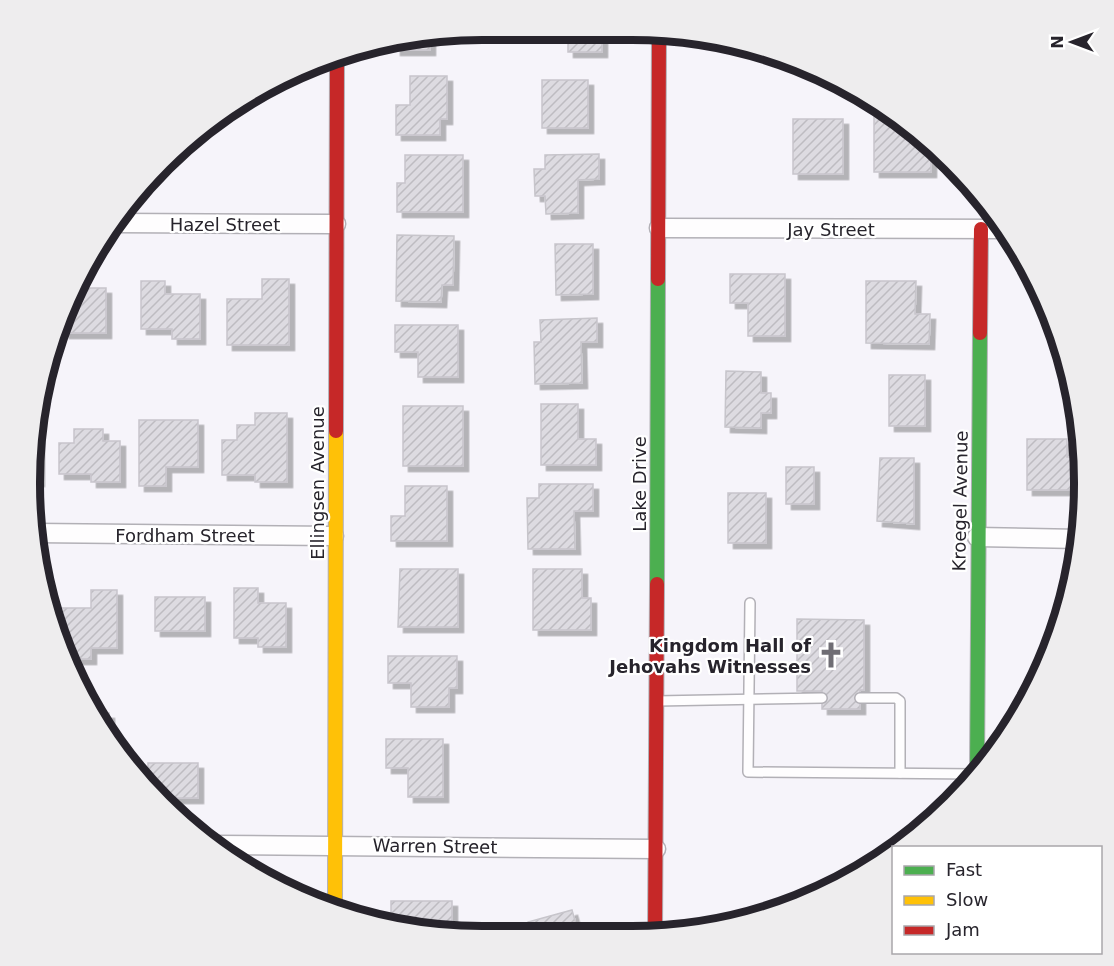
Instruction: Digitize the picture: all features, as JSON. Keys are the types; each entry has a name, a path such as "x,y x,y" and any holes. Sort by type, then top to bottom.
{"street":[{"name":"Lake Drive","path":"656,925 660,41"},
{"name":"Ellingsen Avenue","path":"335,900 334,536 337,66"},
{"name":"Hazel Street","path":"125,224 336,224"},
{"name":"Jay Street","path":"658,228 993,229"},
{"name":"Kroegel Avenue","path":"977,758 981,229"},
{"name":"Fordham Street","path":"43,533 334,536"},
{"path":"977,537 1070,539"},
{"name":"Warren Street","path":"229,845 335,844 656,849"}],"lane":[{"path":"750,603 748,772 966,773"},
{"path":"656,701 822,698"},
{"path":"860,698 896,698 900,701 900,773"}],"building":[{"path":"568,40 602,40 602,52 568,52"},
{"path":"430,43 430,50 395,50 397,49"},
{"path":"410,76 447,76 447,119 440,119 440,135 396,135 396,105 410,105"},
{"path":"542,80 588,80 588,128 542,128"},
{"path":"874,113 931,158 931,172 874,172"},
{"path":"793,119 843,119 843,174 793,174"},
{"path":"599,154 599,179 578,180 578,213 546,214 545,196 535,196 534,169 545,169 545,155"},
{"path":"405,155 463,155 463,212 397,212 397,183 405,183"},
{"path":"397,235 454,236 453,285 442,285 441,302 396,301"},
{"path":"555,244 593,244 593,294 556,295"},
{"path":"730,274 785,274 785,336 748,336 748,303 730,303"},
{"path":"262,279 289,279 289,345 227,345 227,299 262,299"},
{"path":"141,281 165,281 165,294 200,294 200,339 172,339 172,329 141,329"},
{"path":"866,281 916,281 915,314 930,314 929,344 866,343"},
{"path":"86,288 106,288 106,333 67,333"},
{"path":"597,318 597,342 581,342 582,383 535,384 534,342 541,342 540,320"},
{"path":"395,325 458,325 458,377 418,377 418,352 395,352"},
{"path":"726,371 761,372 761,393 771,393 771,413 761,413 761,428 725,427"},
{"path":"889,375 925,375 925,426 889,426"},
{"path":"541,404 578,404 578,439 596,439 596,465 541,465"},
{"path":"403,406 463,406 463,466 403,466"},
{"path":"255,413 287,413 287,482 255,482 255,475 222,475 222,440 237,440 237,425 255,425"},
{"path":"139,420 198,420 198,467 166,467 166,486 139,486"},
{"path":"74,429 103,429 103,441 120,441 120,482 91,482 91,474 59,474 59,443 74,443"},
{"path":"1027,439 1067,439 1067,457 1073,457 1074,490 1027,490"},
{"path":"880,458 914,458 914,524 877,521"},
{"path":"786,467 814,467 814,504 786,504"},
{"path":"539,484 593,484 593,511 574,511 575,549 528,549 527,498 539,498"},
{"path":"405,486 447,486 447,541 391,541 391,516 405,516"},
{"path":"728,493 766,493 766,543 728,543"},
{"path":"400,569 458,569 458,627 398,627"},
{"path":"533,569 582,569 582,598 591,598 591,630 533,630"},
{"path":"234,588 258,588 258,603 286,603 286,647 258,647 258,638 234,638"},
{"path":"91,590 117,590 117,648 91,648 91,659 77,659 59,608 91,608"},
{"path":"155,597 205,597 205,631 155,631"},
{"name":"Kingdom Hall of Jehovahs Witnesses","path":"797,619 864,620 864,690 860,690 860,709 822,709 822,691 797,691"},
{"path":"388,656 457,656 457,688 449,688 449,707 411,707 411,683 388,683"},
{"path":"386,739 443,739 443,797 408,797 408,768 386,768"},
{"path":"148,763 198,763 198,798 172,798 148,772"},
{"path":"391,901 452,901 452,925 391,916"},
{"path":"572,910 576,926 529,926 528,922"}],"traffic: fast":[{"path":"657,584 658,279"},
{"path":"977,758 980,333"}],"traffic: slow":[{"path":"335,900 336,431"}],"traffic: jam":[{"path":"658,279 659,41"},
{"path":"336,431 337,65"},
{"path":"980,333 981,229"},
{"path":"655,925 657,584"}],"place":[{"name":"Kingdom Hall of Jehovahs Witnesses","path":"831,655"}]}
